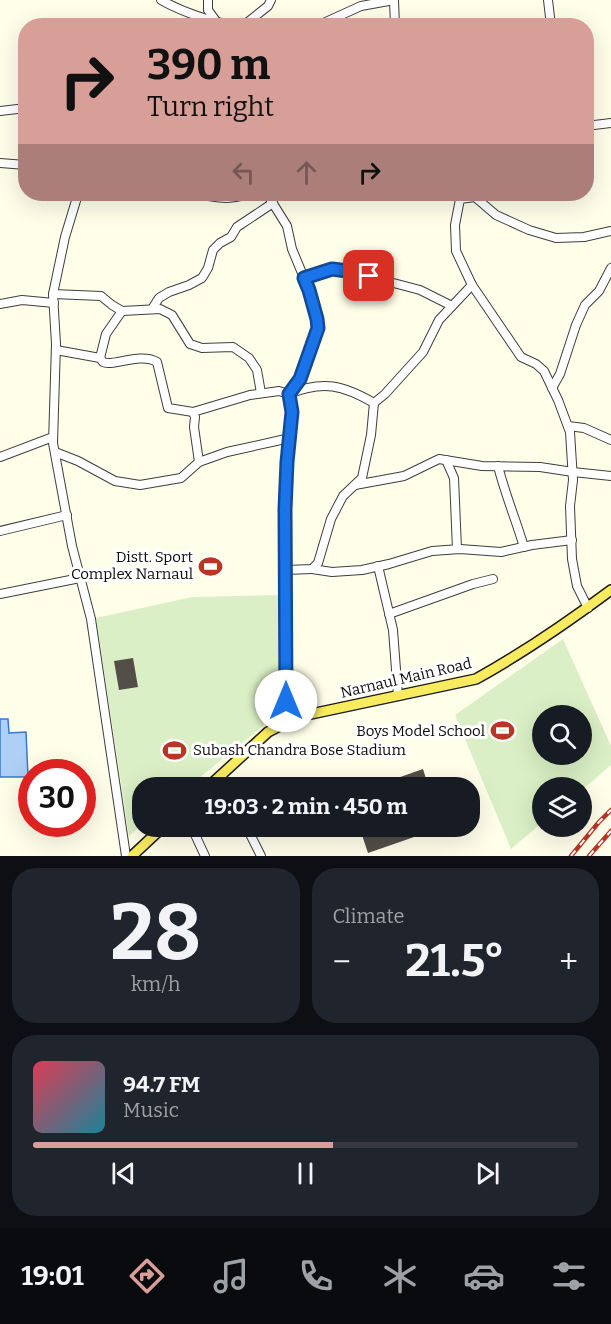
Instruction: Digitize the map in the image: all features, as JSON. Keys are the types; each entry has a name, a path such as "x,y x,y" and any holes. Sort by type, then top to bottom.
{"main road":[{"name":"Narnaul Main Road","path":"220,775 268,732 297,717 476,679 588,608 611,590"},
{"path":"132,856 152,837"}],"street":[{"path":"161,0 202,18"},
{"path":"208,0 208,10 213,18"},
{"path":"253,18 268,6 271,0"},
{"path":"335,18 373,2 394,0 395,18"},
{"path":"548,0 550,18"},
{"path":"0,111 18,109"},
{"path":"594,125 611,123"},
{"path":"0,163 18,164"},
{"path":"76,201 65,237 54,294 56,350 53,437 80,578 91,619 126,856"},
{"path":"460,201 455,225 456,251 472,285 521,357 536,364 544,371 570,432 573,472 570,506 572,559 577,586 588,608"},
{"path":"481,201 496,215 529,230 556,238 584,237 611,231"},
{"path":"152,309 159,298 202,278 208,268 213,250 219,243 231,237 237,227 273,203 287,226 292,249 309,290 318,328 300,379 289,394 292,412 286,485 286,723"},
{"path":"552,388 560,374 585,305 599,291 611,268"},
{"path":"304,278 332,269 348,271 420,290 452,306"},
{"path":"312,569 318,563 332,519 343,496 362,478 371,435 374,403 423,352 439,320 472,285"},
{"path":"54,294 101,296 122,311 160,309 171,315 190,344 202,348 233,347 249,358 257,370 261,393"},
{"path":"0,304 22,300 54,303"},
{"path":"100,358 106,334 122,311"},
{"path":"56,350 100,358 109,363 129,359 152,359 157,362 168,408 194,412 250,395 279,391 289,394 303,388 321,385 338,386 374,403"},
{"path":"194,412 199,462"},
{"path":"568,426 584,428 611,440"},
{"path":"0,457 53,437"},
{"path":"55,452 115,481 140,485 182,478 199,462 227,452 290,438"},
{"path":"355,485 404,476 439,459 482,466 540,467 611,476"},
{"path":"446,460 454,478 456,549"},
{"path":"498,466 524,547"},
{"path":"0,531 67,515"},
{"path":"286,570 312,569 332,572 362,570 432,551 456,549 501,552 572,540"},
{"path":"378,566 393,630 398,696"},
{"path":"0,594 80,578"},
{"path":"389,614 493,579"},
{"path":"196,837 205,856"},
{"path":"252,837 261,856"}],"green space":[{"name":"Subash Chandra Bose Stadium","path":"278,595 279,713 200,777 132,777 132,833 129,836 96,618 192,597"},
{"name":"Boys Model School","path":"563,639 611,746 611,765 592,781 592,777 532,777 532,831 511,849 455,715"}],"water":[{"path":"0,719 8,719 9,733 26,732 27,759 18,759 18,777 0,777"}],"building":[{"path":"133,658 138,687 119,690 114,661"},
{"path":"423,769 426,777 400,777"},
{"path":"363,837 414,837 368,853"}],"railway":[{"path":"571,856 611,810"},
{"path":"589,856 611,831"}],"place":[{"name":"Distt. Sport Complex Narnaul","path":"211,566"},
{"name":"Boys Model School","path":"503,731"},
{"name":"Subash Chandra Bose Stadium","path":"175,750"}],"route":[{"path":"286,701 285,509 292,412 289,394 300,379 318,328 304,278 332,269 369,276"}]}
